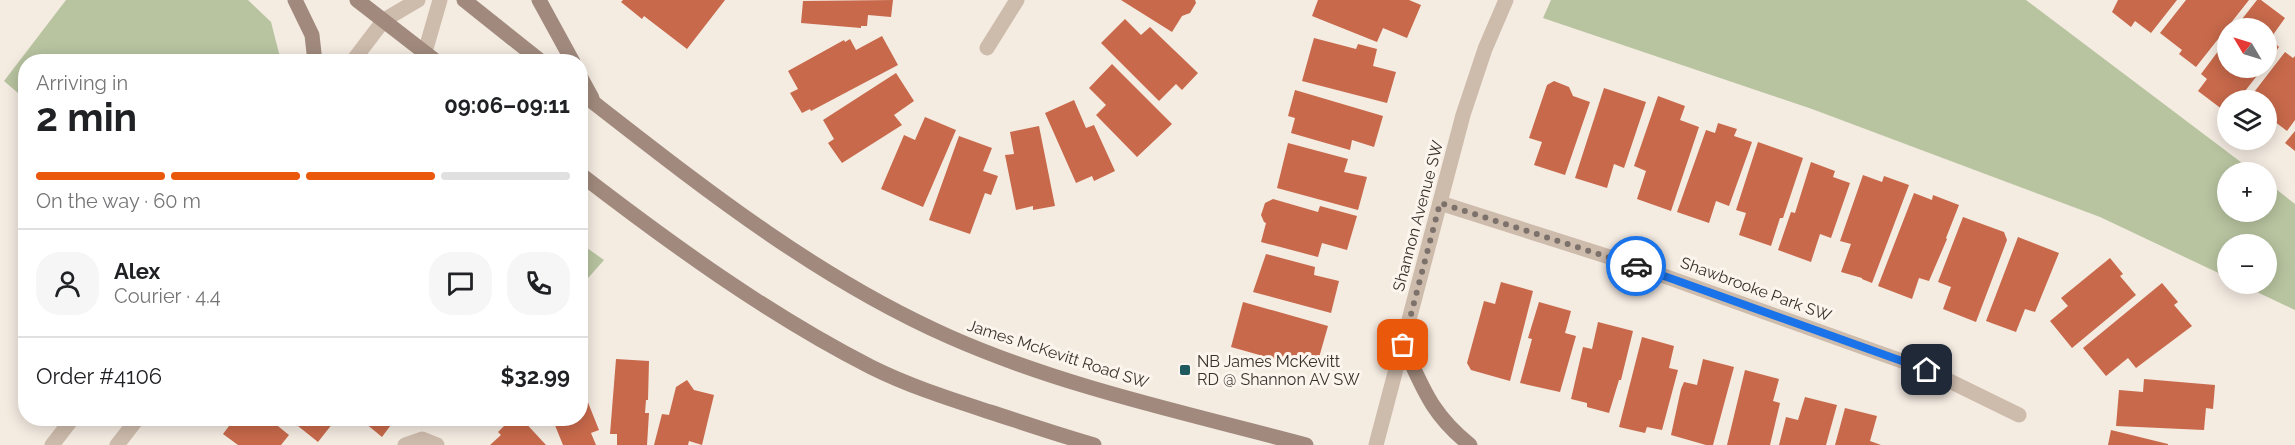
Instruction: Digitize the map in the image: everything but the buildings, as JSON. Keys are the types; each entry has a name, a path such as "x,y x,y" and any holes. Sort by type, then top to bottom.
{"main road":[{"path":"295,0 312,35 314,54"},
{"path":"357,0 384,20 422,54"},
{"path":"464,0 532,54"},
{"path":"539,0 569,54"},
{"path":"588,90 595,103"},
{"name":"James McKevitt Road SW","path":"588,98 800,256 904,315 961,341 1066,380 1306,445"},
{"path":"588,180 652,230 740,288 824,341 873,368 940,396 1094,445"},
{"path":"1403,345 1432,406 1447,426 1470,445"}],"street":[{"path":"358,54 384,20 418,0"},
{"path":"427,54 440,0"},
{"path":"987,48 1017,0"},
{"name":"Shannon Avenue SW","path":"1376,445 1463,115 1485,49 1506,0"},
{"name":"Shawbrooke Park SW","path":"1440,203 1625,262 1927,370 2019,414"},
{"path":"52,445 67,426"},
{"path":"117,445 132,426"},
{"path":"405,445 422,439 437,445"}],"green space":[{"path":"66,0 248,0 271,22 279,54 25,54"},
{"path":"1551,0 2026,0 2217,144 2217,150 2225,150 2241,162 2217,162 2217,222 2277,222 2277,190 2295,204 2295,310 2261,294 2277,294 2277,234 2217,234 2217,272 2100,217 1812,109 1543,18"},
{"path":"18,63 18,93 4,81"},
{"path":"588,249 604,260 588,278"}],"way so far":[{"path":"1403,345 1440,203 1636,266"}],"place":[{"name":"NB James McKevitt RD @ Shannon AV SW","path":"1185,370"}],"route":[{"path":"1636,266 1927,370"}]}
